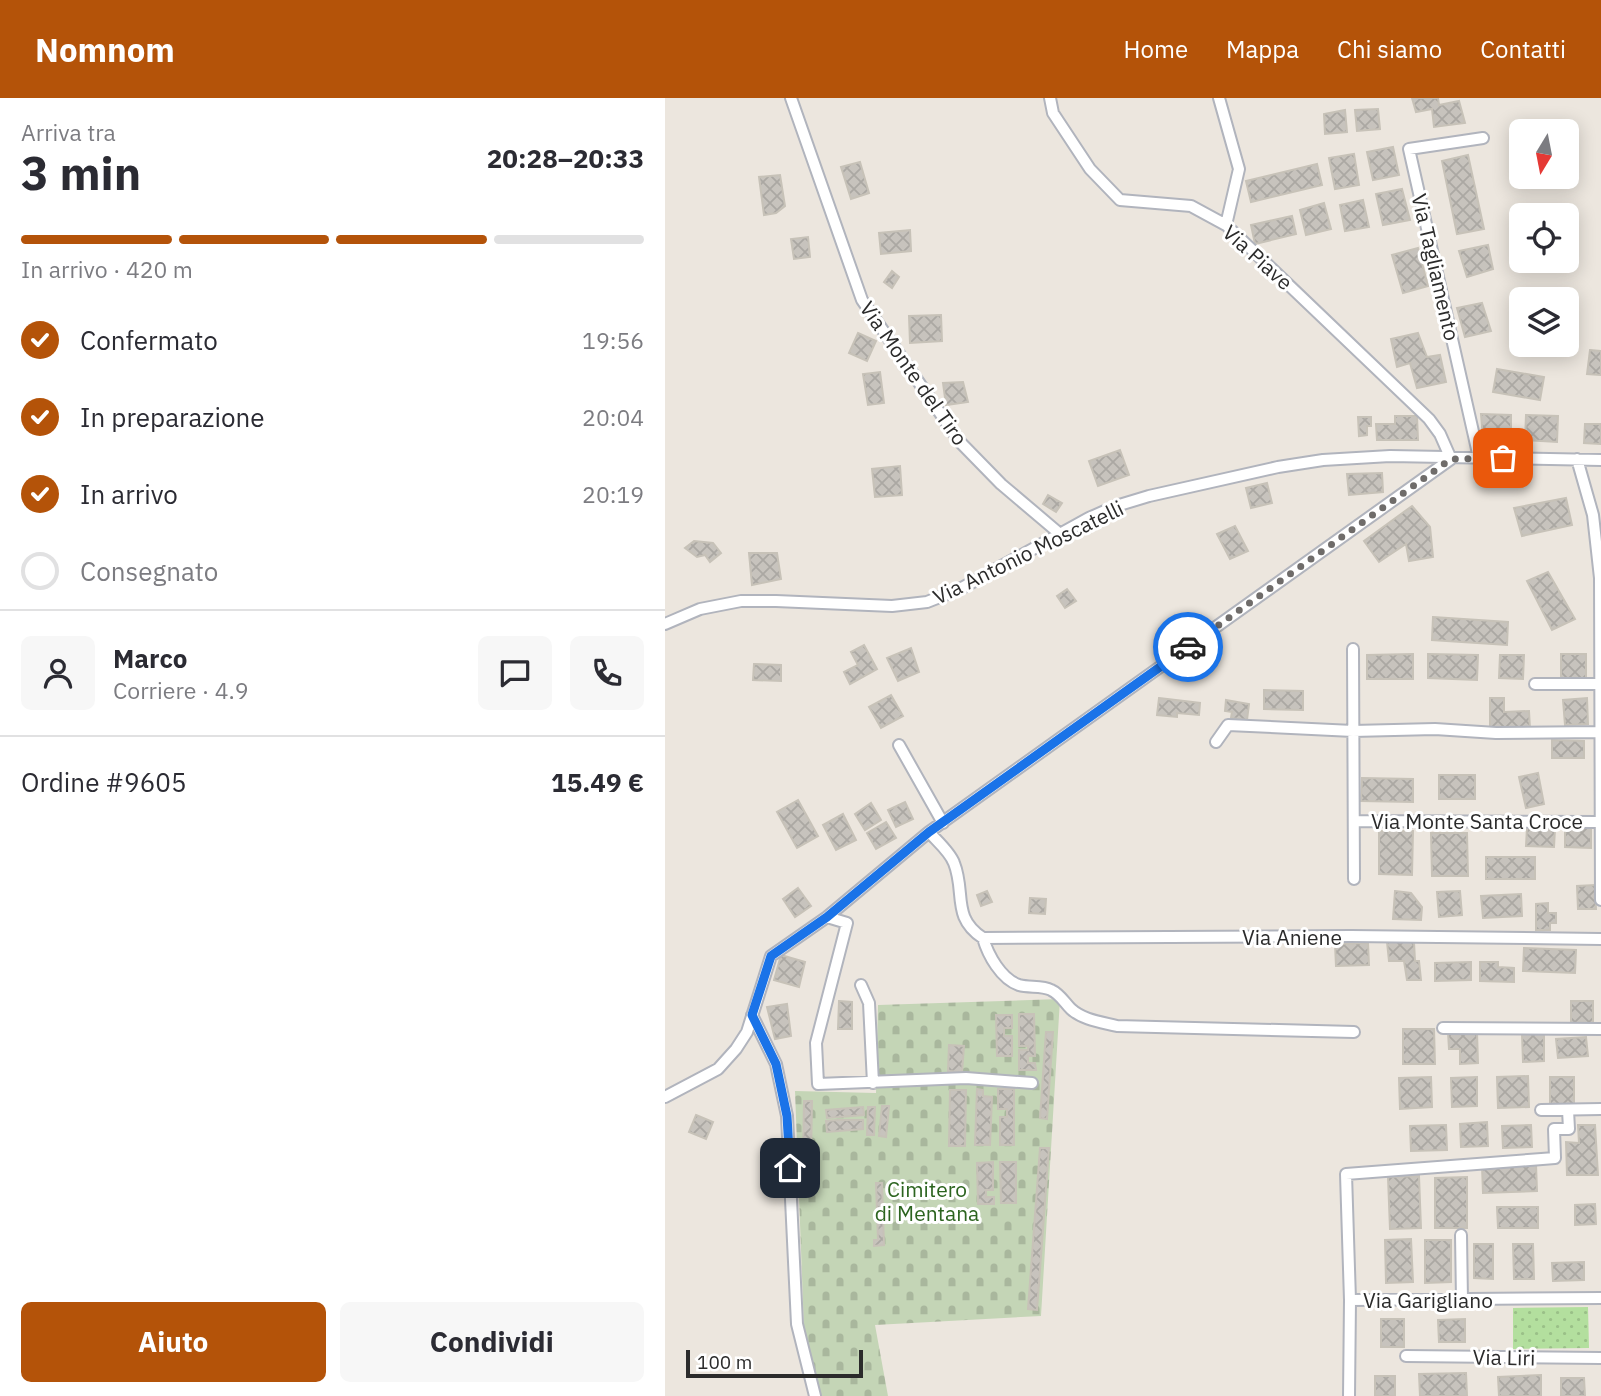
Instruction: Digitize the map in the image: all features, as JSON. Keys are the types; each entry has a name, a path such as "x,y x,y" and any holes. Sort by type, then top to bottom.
{"street":[{"name":"Via Monte del Tiro","path":"792,98 862,300 962,445 1001,484 1060,534"},
{"name":"Via Piave","path":"1050,98 1053,113 1090,169 1120,200 1191,206 1226,225 1425,415 1440,434 1451,459"},
{"path":"1219,98 1239,169 1226,225"},
{"name":"Via Tagliamento","path":"1479,458 1409,149 1483,138"},
{"name":"Via Antonio Moscatelli","path":"665,624 700,609 741,601 892,606 921,604 960,589 1103,511 1135,500 1267,469 1365,457 1601,460"},
{"path":"665,1097 718,1069 747,1032 771,956 827,917 929,832 1451,459"},
{"path":"1577,459 1593,515 1600,578 1601,900"},
{"name":"Via Monte Santa Croce","path":"1353,649 1354,879"},
{"path":"1535,684 1600,684"},
{"path":"1216,742 1228,725 1353,731 1435,729 1496,733 1600,732"},
{"path":"899,745 943,823"},
{"name":"Via Monte Santa Croce","path":"1354,821 1599,822"},
{"path":"929,832 954,861 964,921 970,930 983,938 988,954 1005,975 1017,984 1048,988 1059,994 1071,1009 1082,1017 1117,1026 1353,1032"},
{"path":"827,917 847,923 816,1043 818,1084 966,1078 1033,1083"},
{"name":"Via Aniene","path":"983,938 1365,936 1601,939"},
{"path":"860,985 869,1003 873,1083"},
{"path":"752,1015 776,1064 787,1116 797,1324 815,1396"},
{"path":"1443,1028 1601,1029"},
{"path":"1541,1110 1601,1109"},
{"path":"1350,1300 1346,1174 1555,1158 1554,1129 1569,1129 1568,1110"},
{"path":"1461,1235 1462,1300"},
{"name":"Via Garigliano","path":"1349,1396 1350,1300 1601,1298"},
{"name":"Via Liri","path":"1406,1356 1601,1358"}],"green space":[{"name":"Cimitero di Mentana","path":"1060,999 1041,1316 875,1325 888,1396 821,1396 804,1329 795,1091 876,1093 878,1005"},
{"path":"1588,1307 1589,1348 1513,1349 1513,1308"}],"building":[{"path":"1412,98 1438,98 1439,105 1459,101 1465,123 1434,127 1432,109 1416,112"},
{"path":"1378,109 1380,129 1357,131 1355,110"},
{"path":"1345,110 1347,132 1325,134 1324,114"},
{"path":"1393,147 1399,175 1373,180 1367,152"},
{"path":"1354,154 1359,185 1335,189 1329,158"},
{"path":"1468,155 1484,229 1457,234 1442,161"},
{"path":"860,162 869,193 851,199 841,167"},
{"path":"1317,164 1322,185 1251,202 1246,181"},
{"path":"780,175 785,206 776,213 764,215 759,177"},
{"path":"1402,189 1410,220 1383,225 1376,194"},
{"path":"1363,200 1369,227 1345,231 1340,205"},
{"path":"1324,203 1331,229 1306,235 1300,210"},
{"path":"1292,216 1296,234 1255,244 1251,225"},
{"path":"910,230 911,251 881,254 879,233"},
{"path":"808,237 810,257 794,259 791,239"},
{"path":"1488,245 1493,269 1467,277 1459,251"},
{"path":"1418,248 1428,286 1403,293 1392,255"},
{"path":"892,271 899,277 892,288 884,282"},
{"path":"1482,303 1491,331 1465,337 1457,308"},
{"path":"941,315 942,341 910,343 909,316"},
{"path":"858,333 876,341 867,361 849,353"},
{"path":"1418,333 1427,357 1440,355 1446,382 1417,388 1410,363 1397,367 1391,339"},
{"path":"1590,350 1601,351 1601,375 1587,374"},
{"path":"1497,369 1544,377 1540,400 1493,392"},
{"path":"880,372 884,403 868,405 863,374"},
{"path":"963,382 968,402 946,405 943,383"},
{"path":"1481,414 1511,415 1511,441 1483,440"},
{"path":"1526,415 1558,416 1557,442 1525,440"},
{"path":"1395,416 1417,416 1418,440 1377,440 1376,424 1395,424"},
{"path":"1358,417 1371,417 1367,435 1359,436"},
{"path":"1585,424 1601,424 1601,444 1584,443"},
{"path":"1120,450 1129,475 1098,486 1089,461"},
{"path":"900,466 902,495 875,497 872,469"},
{"path":"1382,473 1383,492 1349,495 1347,474"},
{"path":"1267,483 1272,503 1251,508 1246,488"},
{"path":"1048,495 1062,503 1056,512 1043,504"},
{"path":"1566,498 1572,525 1522,536 1514,508"},
{"path":"1412,506 1430,527 1433,557 1409,561 1406,544 1379,562 1364,541"},
{"path":"1235,526 1248,551 1230,559 1217,534"},
{"path":"694,541 713,543 721,553 710,562 705,555 697,557 685,548"},
{"path":"749,553 777,553 781,579 752,585"},
{"path":"1548,572 1575,619 1552,630 1527,581"},
{"path":"1067,589 1076,601 1065,608 1057,596"},
{"path":"1433,617 1508,622 1507,645 1432,640"},
{"path":"864,645 877,669 850,684 844,672 858,665 851,652"},
{"path":"911,648 919,672 898,681 887,658"},
{"path":"1413,654 1413,679 1367,679 1367,655"},
{"path":"1428,654 1478,655 1477,680 1428,678"},
{"path":"1561,654 1586,654 1586,678 1561,678"},
{"path":"1500,655 1524,655 1523,679 1499,678"},
{"path":"754,664 781,665 781,681 753,680"},
{"path":"1264,690 1303,691 1303,710 1264,709"},
{"path":"891,695 903,716 881,728 869,707"},
{"path":"1159,698 1200,703 1199,715 1157,715"},
{"path":"1490,698 1504,698 1504,712 1529,711 1530,729 1490,730"},
{"path":"1587,698 1588,724 1565,725 1563,700"},
{"path":"1226,700 1249,704 1247,720 1231,718 1232,712 1225,711"},
{"path":"1552,740 1584,741 1584,758 1552,758"},
{"path":"1538,773 1544,804 1526,808 1519,777"},
{"path":"1439,775 1475,775 1475,799 1439,799"},
{"path":"1362,778 1413,779 1413,802 1361,801"},
{"path":"798,800 818,836 797,848 777,812"},
{"path":"905,802 913,819 896,827 888,810"},
{"path":"871,803 881,820 865,830 855,814"},
{"path":"843,814 856,840 836,850 823,825"},
{"path":"886,822 896,838 876,849 867,833"},
{"path":"1527,827 1555,829 1554,847 1526,846"},
{"path":"1565,827 1591,827 1591,848 1565,847"},
{"path":"1379,831 1413,831 1412,875 1379,874"},
{"path":"1431,833 1467,833 1468,876 1432,876"},
{"path":"1486,857 1535,857 1535,879 1486,879"},
{"path":"1595,885 1596,909 1578,909 1577,886"},
{"path":"798,888 811,906 795,917 783,899"},
{"path":"987,891 992,902 981,906 977,895"},
{"path":"1395,891 1411,893 1422,907 1421,920 1393,919"},
{"path":"1460,891 1462,915 1439,917 1437,892"},
{"path":"1521,894 1522,916 1483,918 1481,896"},
{"path":"1030,898 1046,899 1045,914 1029,913"},
{"path":"1548,903 1548,913 1556,913 1556,923 1550,923 1550,930 1536,930 1536,904"},
{"path":"1387,942 1414,942 1415,961 1419,961 1421,980 1407,980 1404,961 1389,961"},
{"path":"1368,943 1369,965 1336,966 1335,944"},
{"path":"1524,948 1576,950 1575,973 1523,971"},
{"path":"781,955 805,962 799,987 774,980"},
{"path":"1471,962 1471,980 1435,981 1435,963"},
{"path":"1480,962 1498,962 1498,967 1514,968 1514,982 1480,981"},
{"path":"839,1001 852,1002 852,1029 838,1029"},
{"path":"1571,1001 1593,1001 1593,1023 1571,1023"},
{"path":"787,1004 791,1036 775,1039 767,1007"},
{"path":"1019,1014 1034,1014 1035,1056 1028,1056 1028,1063 1035,1063 1036,1070 1019,1070 1019,1050 1028,1050 1028,1046 1019,1046"},
{"path":"996,1015 1012,1015 1012,1028 1004,1028 1004,1036 1012,1036 1012,1056 997,1056"},
{"path":"1403,1029 1434,1029 1435,1064 1403,1064"},
{"path":"1046,1032 1053,1032 1047,1119 1040,1118"},
{"path":"1448,1032 1477,1032 1478,1063 1460,1064 1460,1049 1449,1049"},
{"path":"1522,1034 1544,1034 1544,1061 1523,1062"},
{"path":"1586,1037 1588,1056 1558,1058 1556,1039"},
{"path":"949,1045 964,1046 962,1072 948,1071"},
{"path":"1528,1076 1529,1107 1498,1108 1497,1077"},
{"path":"1431,1077 1432,1107 1400,1109 1399,1078"},
{"path":"1477,1077 1477,1106 1452,1107 1451,1078"},
{"path":"1550,1077 1574,1077 1574,1106 1550,1106"},
{"path":"977,1089 983,1090 983,1096 992,1097 990,1145 975,1145"},
{"path":"998,1089 1014,1089 1014,1145 1000,1145 1000,1117 1007,1117 1007,1109 998,1109"},
{"path":"950,1090 966,1090 965,1146 949,1146"},
{"path":"804,1101 812,1101 811,1160 803,1160"},
{"path":"882,1106 889,1106 886,1137 879,1136"},
{"path":"863,1107 864,1115 827,1118 826,1110"},
{"path":"868,1107 875,1107 874,1135 867,1135"},
{"path":"696,1115 713,1122 706,1139 689,1132"},
{"path":"863,1120 863,1129 827,1132 826,1121"},
{"path":"1487,1122 1488,1146 1461,1147 1460,1124"},
{"path":"1446,1125 1447,1150 1411,1151 1410,1126"},
{"path":"1531,1125 1532,1147 1503,1148 1502,1126"},
{"path":"1578,1125 1595,1125 1598,1175 1567,1175 1566,1142 1579,1143"},
{"path":"1040,1148 1049,1148 1037,1310 1028,1309"},
{"path":"993,1162 993,1190 986,1190 986,1197 994,1197 994,1204 978,1204 977,1163"},
{"path":"1000,1162 1016,1162 1016,1203 1001,1203"},
{"path":"1536,1164 1537,1191 1483,1193 1482,1166"},
{"path":"1419,1176 1421,1228 1390,1229 1388,1177"},
{"path":"1467,1177 1467,1228 1435,1228 1435,1178"},
{"path":"876,1183 882,1183 884,1245 874,1246 874,1240 878,1240"},
{"path":"1595,1204 1596,1224 1575,1225 1575,1205"},
{"path":"1497,1207 1538,1207 1538,1228 1498,1228"},
{"path":"1411,1239 1413,1282 1386,1283 1385,1240"},
{"path":"1425,1240 1451,1240 1451,1282 1425,1283"},
{"path":"1474,1244 1493,1244 1493,1279 1474,1278"},
{"path":"1513,1244 1533,1244 1534,1279 1514,1279"},
{"path":"1584,1262 1584,1280 1553,1281 1552,1263"},
{"path":"1381,1319 1404,1319 1404,1347 1381,1347"},
{"path":"1465,1319 1465,1342 1439,1342 1438,1320"},
{"path":"1466,1373 1467,1396 1420,1396 1419,1374"},
{"path":"1541,1375 1541,1396 1499,1396 1498,1377"},
{"path":"1375,1376 1395,1376 1395,1396 1375,1396"},
{"path":"1561,1378 1584,1378 1585,1396 1561,1396"}],"way so far":[{"path":"1188,647 1451,459 1503,458"}],"route":[{"path":"790,1168 787,1116 776,1064 752,1015 771,956 827,917 929,832 1188,647"}]}
